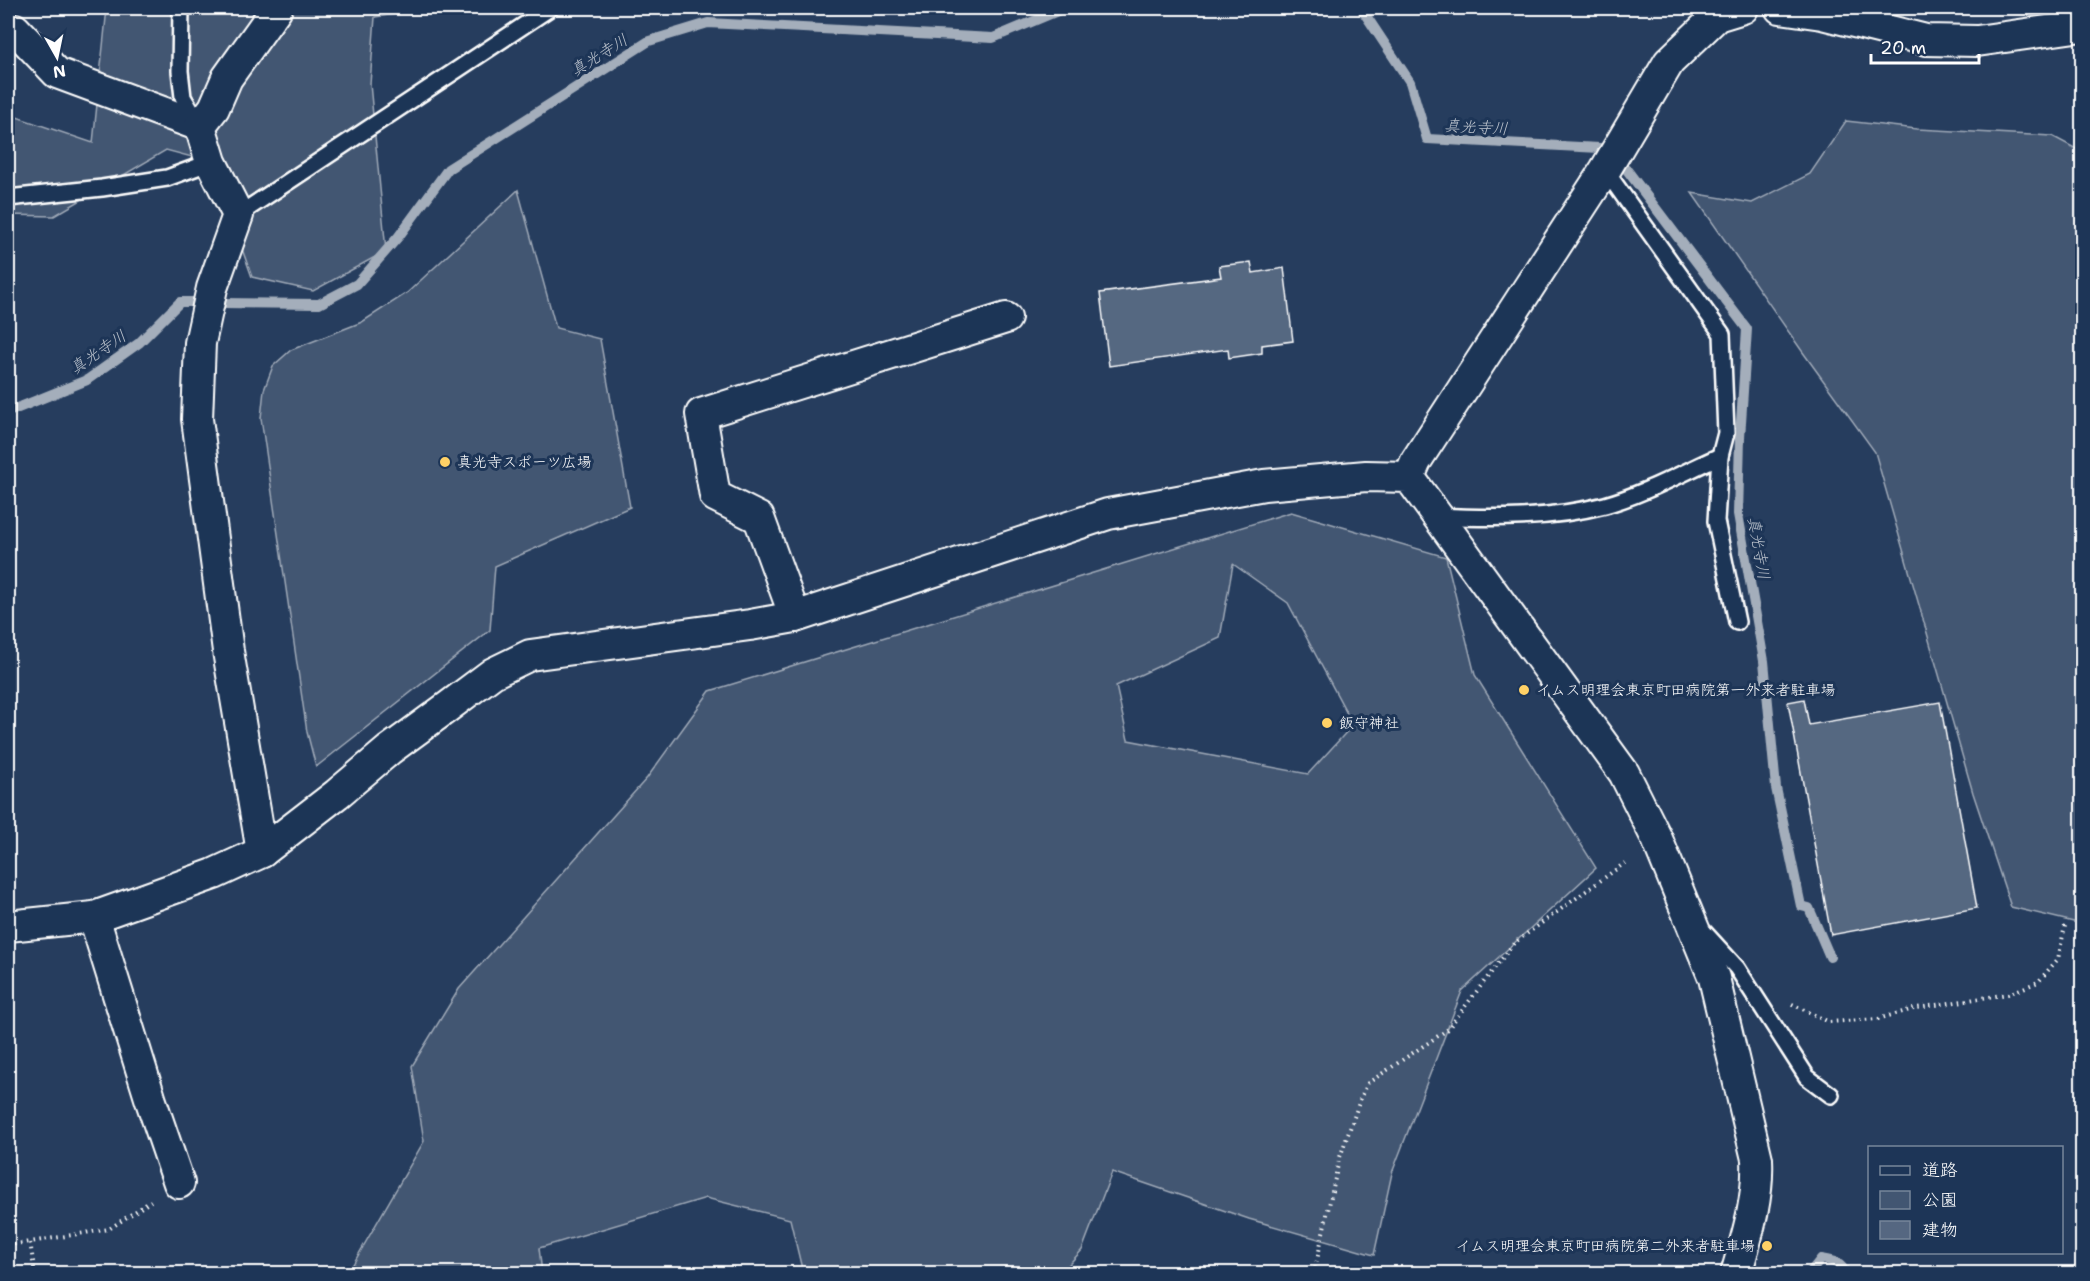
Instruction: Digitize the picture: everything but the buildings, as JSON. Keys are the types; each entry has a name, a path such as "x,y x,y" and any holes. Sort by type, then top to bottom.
{"street":[{"path":"200,126 214,108 227,78 277,8"},
{"path":"1409,477 1416,461 1605,170 1669,62 1717,16 1743,8"},
{"path":"1780,8 1821,14 1926,40 1977,41 2082,26"},
{"path":"15,29 57,73 200,126"},
{"path":"200,126 211,162 238,215 212,288 200,343 197,419 228,651 262,852"},
{"path":"795,617 759,518 715,495 701,414 1006,318"},
{"path":"8,926 94,917 214,874 262,852 389,750 493,673 530,655 795,617 1108,514 1264,485 1366,476 1409,477"},
{"path":"1409,477 1624,773 1657,839 1690,917 1714,978 1757,1159 1758,1183 1752,1219 1736,1274"},
{"path":"94,917 179,1183"}],"lane":[{"path":"181,8 180,71 183,97 200,126"},
{"path":"238,215 550,8"},
{"path":"8,198 102,188 167,178 211,162"},
{"path":"1605,170 1722,334 1725,433 1720,456 1716,521 1737,622"},
{"path":"1439,516 1509,517 1550,514 1604,505 1720,456"},
{"path":"1690,917 1737,968 1807,1077 1831,1095"}],"path":[{"path":"1314,1274 1339,1160 1368,1083 1447,1030 1514,943 1657,839"},
{"path":"1785,995 1792,1004 1829,1022 1878,1019 1917,1008 2008,994 2038,982 2058,959 2065,926"},
{"path":"8,1245 109,1229 179,1183"},
{"path":"30,1242 35,1274"}],"green space":[{"path":"107,8 436,8 375,17 370,84 386,251 313,291 252,277 211,162 166,150 54,216 8,215 8,114 93,143"},
{"path":"1846,121 1917,129 2052,136 2082,152 2082,924 2011,907 1973,793 1875,452 1692,193 1752,203 1810,174"},
{"name":"真光寺スポーツ広場","path":"518,190 556,328 600,339 630,507 495,566 490,630 316,767 307,732 261,418 264,390 273,366 291,350 362,322 407,293"},
{"path":"1291,512 1446,557 1475,675 1596,868 1462,991 1392,1173 1374,1255 1249,1219 1112,1172 1082,1250 1061,1273 803,1273 790,1219 706,1198 539,1248 542,1273 348,1273 424,1141 412,1066 459,989 647,778 710,691","holes":["1233,564 1288,603 1353,725 1308,774 1128,740 1116,686 1220,638"]}],"waterway":[{"name":"真光寺川","path":"222,303 319,304 357,284 399,236 448,169 649,41 708,23 993,38 1065,8"},
{"name":"真光寺川","path":"1361,8 1410,82 1427,139 1600,148"},
{"name":"真光寺川","path":"1627,170 1747,329 1738,514 1764,661 1776,788 1801,906 1809,908 1830,957"},
{"name":"真光寺川","path":"8,412 87,380 139,343 180,302 193,302"},
{"path":"1821,1259 1833,1261 1846,1274"},
{"path":"1809,1274 1821,1259"}],"place":[{"name":"真光寺スポーツ広場","path":"445,462"},
{"name":"イムス明理会東京町田病院第一外来者駐車場","path":"1524,690"},
{"name":"飯守神社","path":"1327,723"},
{"name":"イムス明理会東京町田病院第二外来者駐車場","path":"1767,1246"}]}
